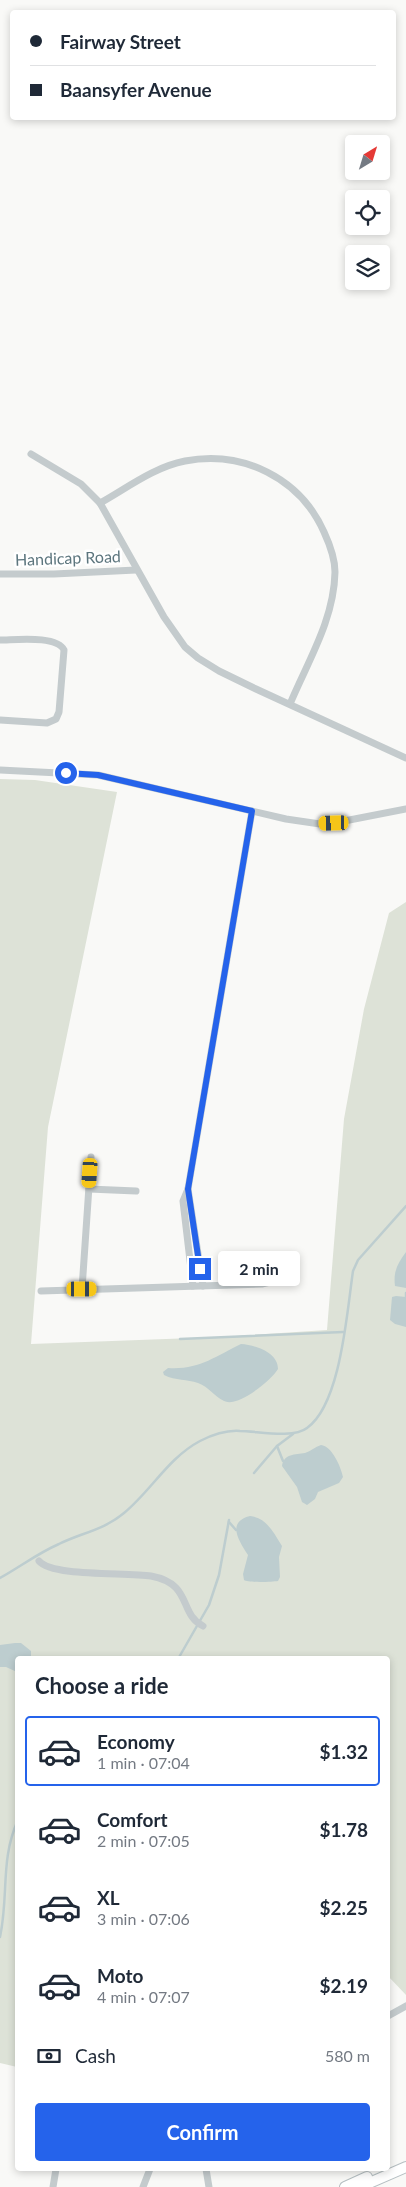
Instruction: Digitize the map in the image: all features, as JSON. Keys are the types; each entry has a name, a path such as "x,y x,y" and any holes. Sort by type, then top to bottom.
{"main road":[{"path":"390,2167 406,2159"},
{"path":"360,2187 406,2167"},
{"path":"344,2187 380,2171"}],"street":[{"path":"31,454 81,484 100,503 164,617 186,647 198,658 219,671 406,758"},
{"path":"100,503 165,467 183,462 218,458 251,464 270,473 303,498 320,523 331,550 335,570 330,614 290,704"},
{"name":"Handicap Road","path":"0,574 54,574 136,570"},
{"path":"0,640 49,641 59,644 64,650 59,712 56,719 47,723 0,720"},
{"path":"0,770 98,775 286,819 320,824 406,809"},
{"path":"193,1286 183,1201 188,1189 252,811"},
{"path":"82,1289 91,1156"},
{"path":"89,1189 136,1192"},
{"path":"188,1189 193,1208 203,1286"},
{"path":"186,1236 195,1235"},
{"path":"41,1290 203,1286 273,1282 284,1274 287,1269 285,1256"},
{"path":"38,1561 42,1565 57,1570 150,1576 164,1579 174,1585 182,1595 194,1621 203,1626"},
{"path":"390,2015 406,2006"},
{"path":"53,2187 56,2171"},
{"path":"143,2187 149,2171"},
{"path":"206,2171 208,2187"}],"shaded area":[{"path":"0,779 35,780 117,792 48,1127 31,1344 220,1337 327,1330 344,1119 364,1009 389,913 406,902 406,1995 390,1978 390,1656 15,1656 15,2067 0,2063"},
{"path":"406,1252 406,1288 395,1286 395,1276 397,1268"},
{"path":"392,1297 406,1297 406,1327 395,1324 390,1320"},
{"path":"241,1344 265,1350 274,1358 278,1369 261,1386 237,1401 224,1401 198,1383 164,1375 163,1372 168,1368 198,1365"},
{"path":"321,1445 325,1446 332,1453 343,1477 339,1483 318,1492 315,1499 307,1505 302,1502 297,1487 282,1466 288,1457 305,1453"},
{"path":"250,1516 256,1517 265,1523 282,1546 279,1557 280,1577 278,1581 255,1582 244,1580 243,1574 248,1555 238,1538 236,1527 243,1519"},
{"path":"21,1643 31,1651 31,1656 15,1656 15,1671 6,1667 0,1667 0,1645"}],"waterway":[{"path":"0,1578 51,1548 116,1519 134,1504 178,1456 200,1441 230,1431 284,1434 307,1428 318,1416 328,1399 335,1378 345,1332 353,1271 358,1260 406,1206"},
{"path":"180,1339 343,1332"},
{"path":"254,1473 277,1446 293,1434"},
{"path":"277,1446 283,1461"},
{"path":"180,1656 209,1605 219,1575 229,1520"},
{"path":"229,1522 236,1530"},
{"path":"0,1937 3,1922 7,1863 15,1828"}],"route":[{"path":"66,773 98,775 252,811 208,1083 188,1189 192,1200 200,1269"}]}
